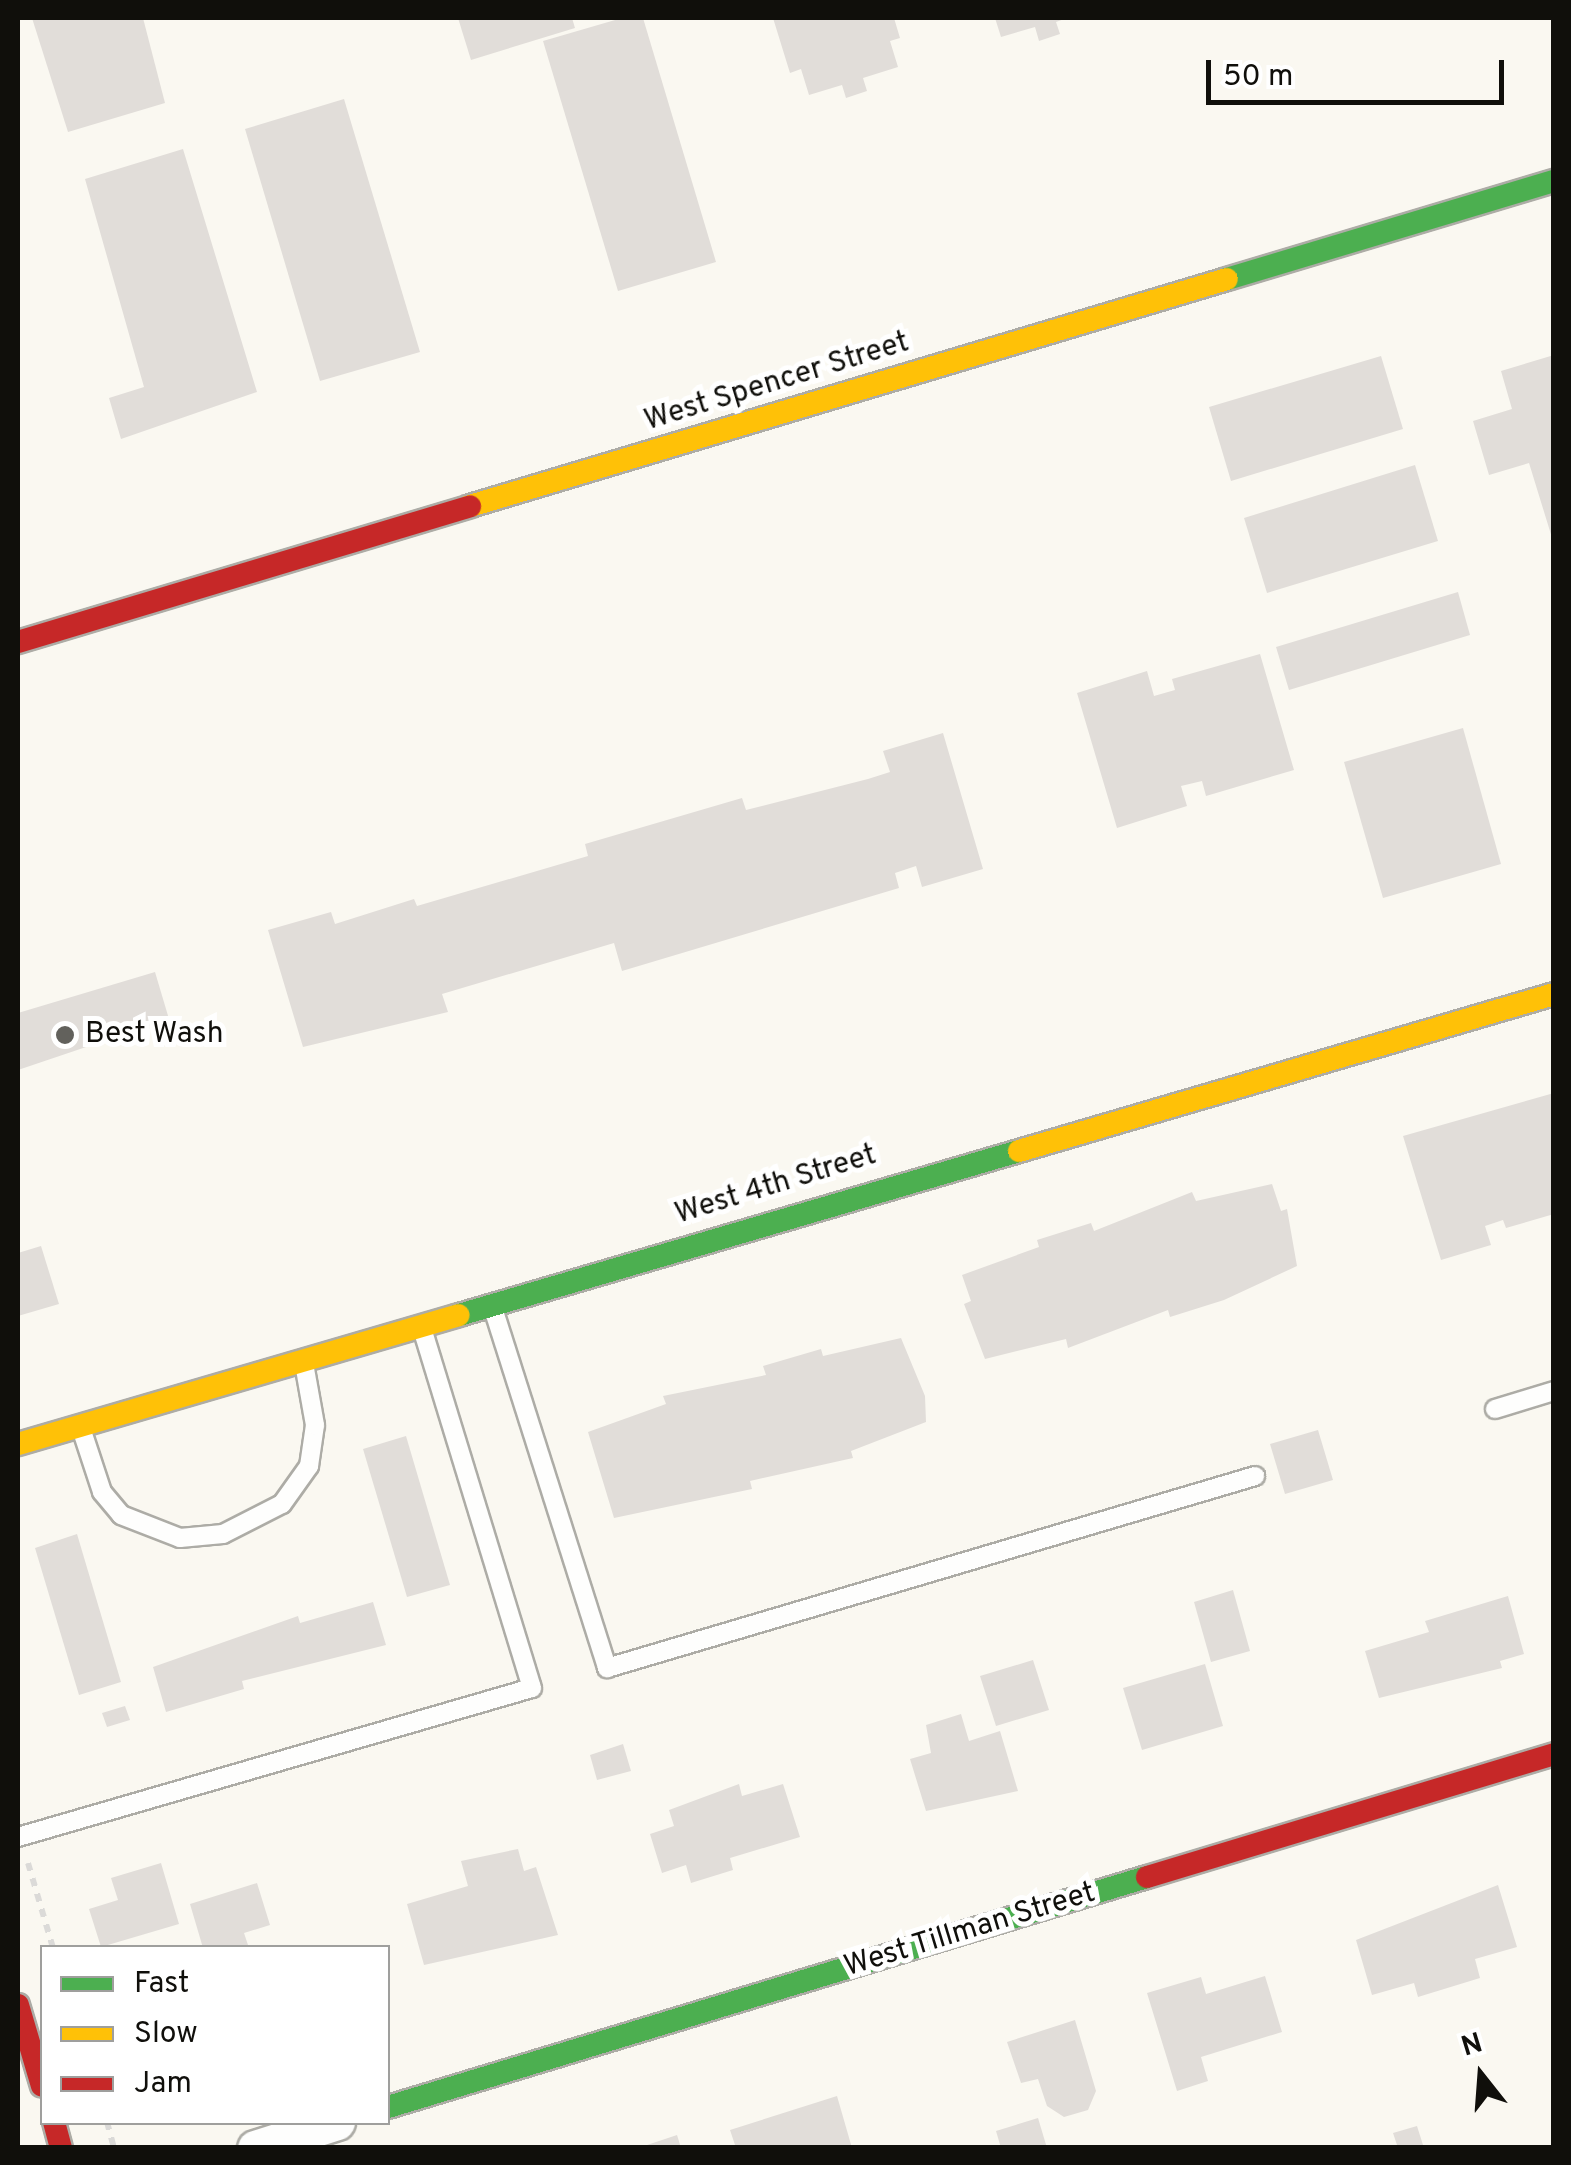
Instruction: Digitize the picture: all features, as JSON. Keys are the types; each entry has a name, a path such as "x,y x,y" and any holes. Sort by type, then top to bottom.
{"street":[{"name":"West Spencer Street","path":"18,642 1554,181"},
{"name":"West 4th Street","path":"18,1444 1554,994"},
{"name":"West Tillman Street","path":"390,2106 1554,1754"},
{"path":"18,2005 40,2079"},
{"path":"255,2148 328,2125"}],"lane":[{"path":"492,1303 607,1668 1255,1476"},
{"path":"18,1836 532,1688 421,1324"},
{"path":"80,1426 102,1492 134,1524 180,1538 234,1530 282,1504 308,1466 314,1425 304,1360"},
{"path":"1495,1408 1554,1392"}],"path":[{"path":"18,1836 53,1945"}],"building":[{"path":"32,18 143,18 165,103 68,132"},
{"path":"458,18 572,18 575,28 471,60"},
{"path":"622,18 643,18 716,262 618,291 543,41"},
{"path":"773,18 894,18 900,38 890,41 898,67 863,78 867,91 846,98 842,85 809,95 801,69 790,73"},
{"path":"995,18 1067,18 1056,22 1060,34 1039,41 1035,27 1001,37"},
{"path":"344,99 420,352 320,381 245,129"},
{"path":"183,149 257,392 121,439 109,398 144,387 85,179"},
{"path":"1554,355 1553,541 1529,463 1489,475 1473,421 1512,409 1501,371"},
{"path":"1381,356 1403,429 1231,481 1209,407"},
{"path":"1415,465 1438,541 1267,593 1244,518"},
{"path":"1458,592 1470,635 1289,690 1276,647"},
{"path":"1260,654 1294,770 1206,796 1202,781 1181,786 1187,806 1117,828 1077,693 1147,671 1154,696 1175,690 1172,679"},
{"path":"1463,728 1501,864 1383,898 1344,762"},
{"path":"943,733 983,869 922,887 916,866 895,873 899,888 622,971 614,943 442,994 448,1012 303,1047 268,930 331,912 335,924 414,899 417,906 588,856 585,844 742,798 746,810 868,779 890,772 883,751"},
{"name":"Best Wash","path":"155,972 169,1019 18,1070 18,1013"},
{"path":"1554,1093 1554,1214 1506,1228 1503,1220 1485,1226 1491,1245 1441,1260 1403,1136"},
{"path":"1272,1184 1281,1211 1287,1209 1297,1266 1224,1300 1170,1317 1168,1310 1068,1348 1066,1339 985,1359 964,1304 971,1301 962,1275 1039,1247 1037,1240 1091,1223 1094,1231 1192,1192 1196,1201"},
{"path":"41,1246 59,1304 18,1316 18,1253"},
{"path":"901,1338 925,1396 926,1422 851,1451 853,1458 750,1481 752,1489 614,1518 588,1432 666,1404 663,1396 766,1375 763,1366 821,1349 823,1356"},
{"path":"1318,1430 1333,1480 1285,1494 1270,1444"},
{"path":"406,1436 450,1585 407,1597 363,1449"},
{"path":"77,1534 121,1682 79,1695 35,1548"},
{"path":"1233,1590 1250,1651 1211,1662 1194,1602"},
{"path":"1508,1596 1524,1654 1500,1661 1502,1668 1379,1698 1365,1651 1429,1632 1425,1621"},
{"path":"373,1602 386,1645 242,1681 244,1689 166,1712 153,1667 298,1616 300,1623"},
{"path":"1033,1660 1049,1710 996,1726 980,1676"},
{"path":"1205,1664 1223,1726 1142,1750 1123,1688"},
{"path":"125,1706 130,1720 107,1727 102,1713"},
{"path":"961,1714 969,1741 1000,1731 1018,1791 926,1811 910,1759 931,1753 926,1725"},
{"path":"623,1744 631,1771 597,1780 590,1755"},
{"path":"739,1784 742,1796 783,1784 800,1837 730,1858 733,1870 691,1883 686,1865 662,1873 650,1834 674,1826 669,1810"},
{"path":"518,1849 524,1871 536,1867 558,1935 424,1965 407,1904 468,1886 461,1861"},
{"path":"161,1863 179,1924 100,1945 89,1909 118,1900 111,1878"},
{"path":"257,1883 270,1925 244,1933 248,1945 202,1945 190,1904"},
{"path":"1498,1885 1517,1947 1475,1959 1480,1978 1418,1997 1414,1983 1372,1995 1356,1940"},
{"path":"1265,1976 1282,2032 1201,2057 1208,2081 1177,2091 1147,1993 1201,1977 1206,1994"},
{"path":"1075,2020 1096,2091 1088,2110 1064,2117 1047,2106 1038,2079 1021,2083 1007,2042"},
{"path":"837,2096 852,2148 736,2148 730,2130"},
{"path":"1038,2118 1047,2148 1001,2148 996,2131"},
{"path":"1417,2126 1423,2145 1398,2148 1393,2133"},
{"path":"677,2135 681,2148 641,2148 641,2147"}],"traffic: fast":[{"path":"1227,279 1554,181"},
{"path":"459,1315 1019,1151"},
{"path":"390,2106 1147,1877"}],"traffic: slow":[{"path":"470,506 1227,279"},
{"path":"1019,1151 1554,994"},
{"path":"18,1444 459,1315"}],"traffic: jam":[{"path":"18,642 470,506"},
{"path":"1147,1877 1554,1754"},
{"path":"18,2005 40,2079"},
{"path":"55,2125 61,2148"}],"place":[{"name":"Best Wash","path":"65,1035"}]}
